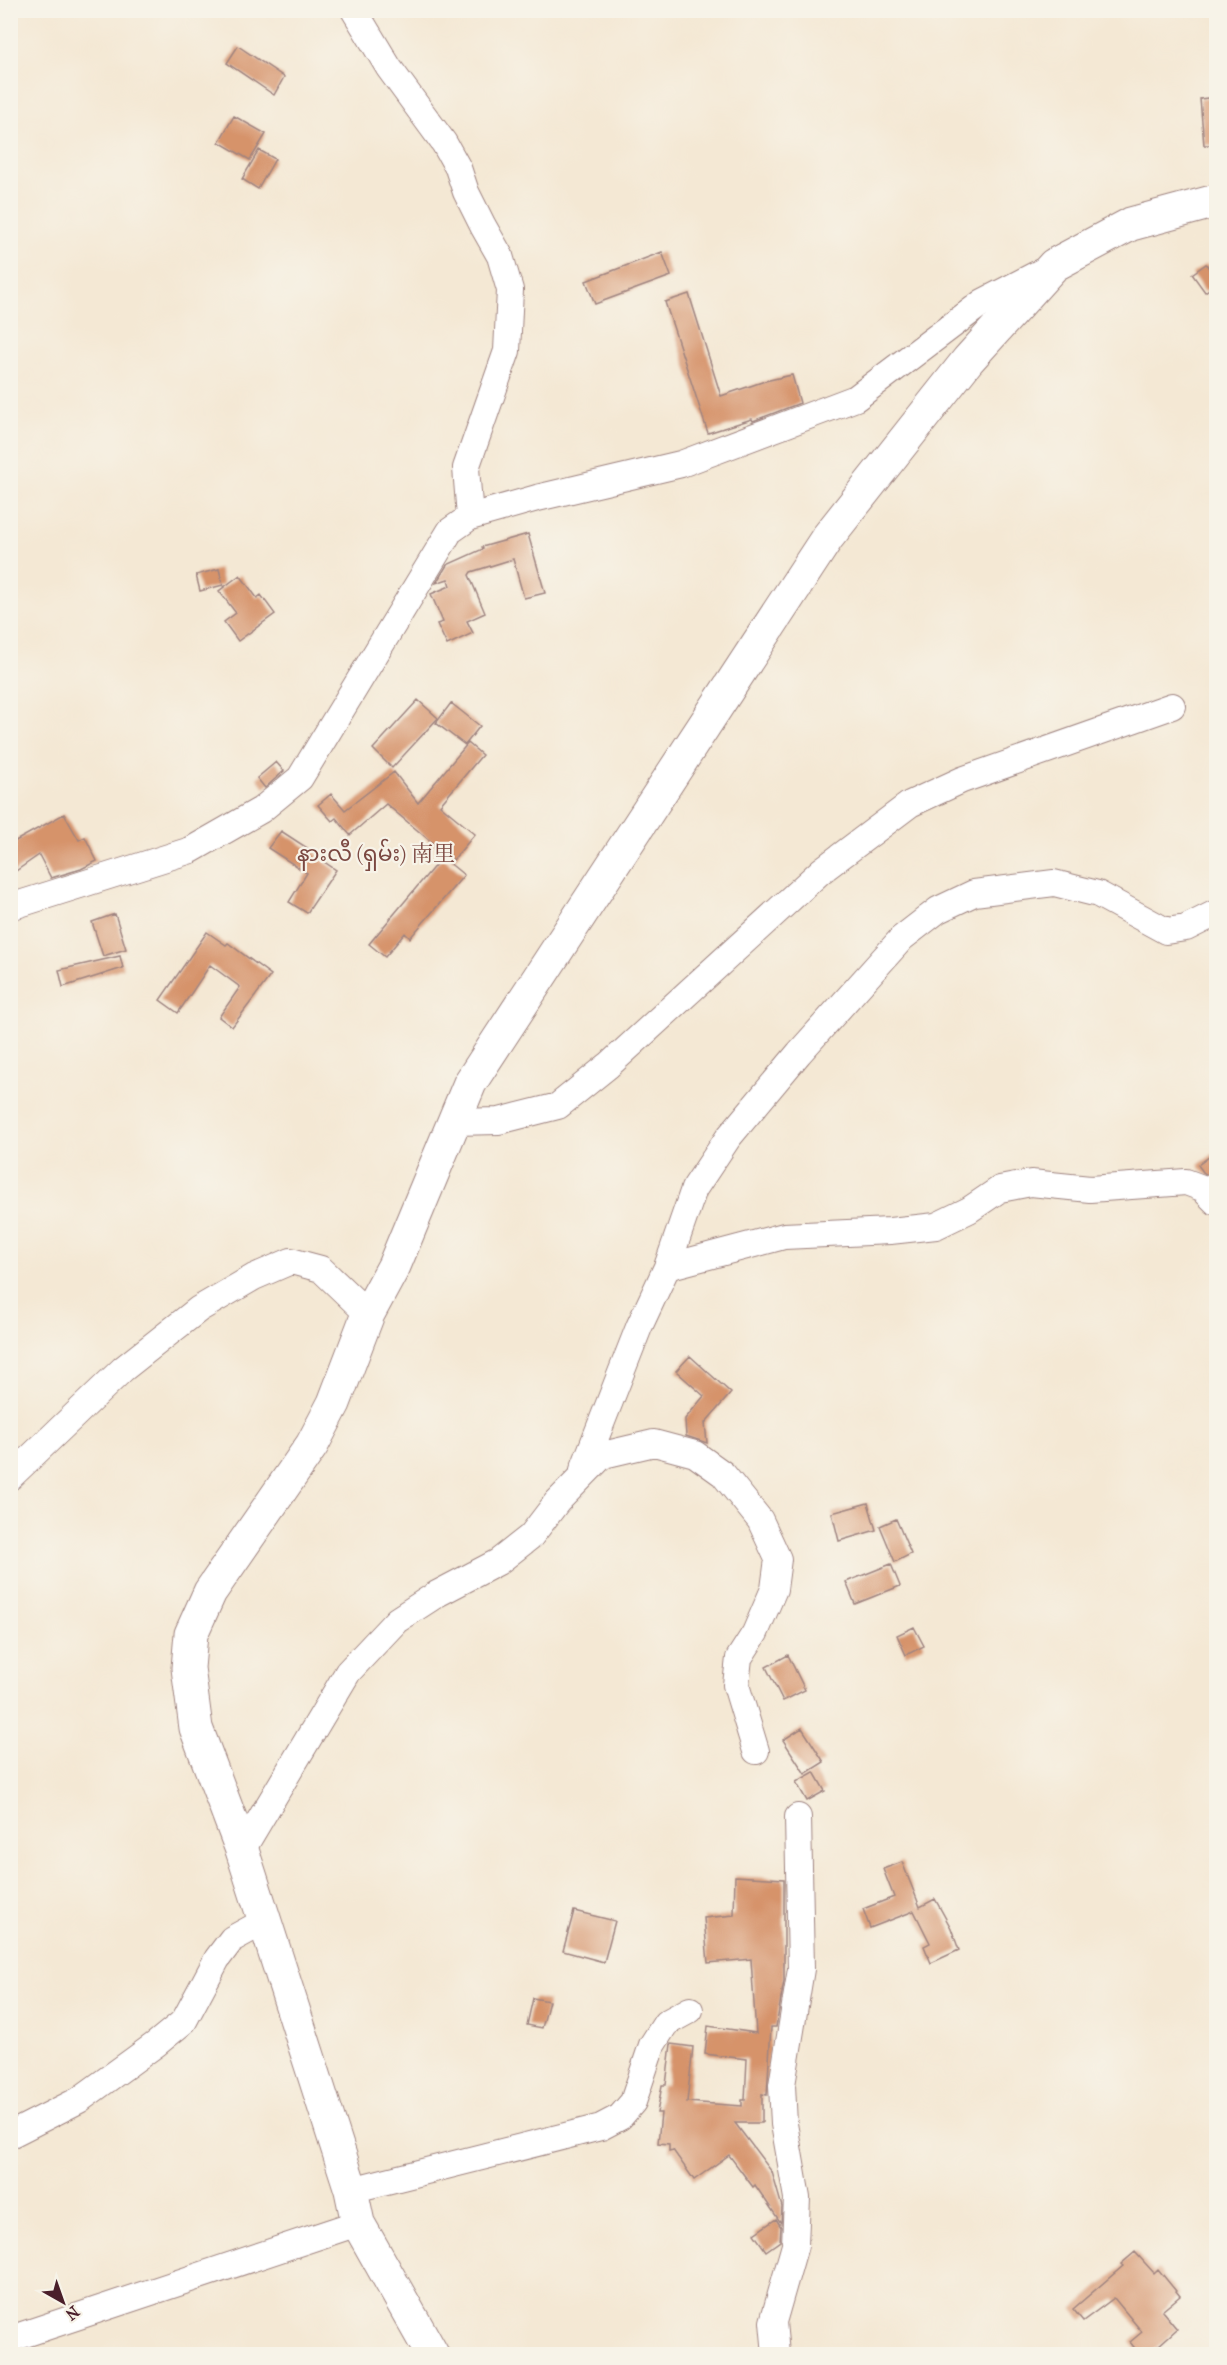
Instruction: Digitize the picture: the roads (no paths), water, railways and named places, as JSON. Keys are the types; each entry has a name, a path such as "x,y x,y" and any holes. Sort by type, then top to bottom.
{"main road":[{"path":"432,2355 358,2223 351,2190 242,1850 196,1728 188,1668 191,1634 210,1592 312,1445 334,1403 368,1314 394,1266 471,1083 826,538 968,360 1054,265 1131,224 1216,201"}],"street":[{"path":"354,10 389,68 444,143 458,168 466,192 500,256 510,290 507,351 466,468 470,517"},
{"path":"10,907 190,850 261,810 300,778 450,531 470,517 537,498 681,464 856,398 983,302 1054,265"},
{"path":"454,1122 499,1121 558,1106 609,1065 821,871 910,804 962,780 1172,706"},
{"path":"580,1477 639,1326 653,1301 667,1267 694,1188 728,1138 799,1053 902,938 938,910 974,893 1054,883 1098,894 1166,931 1186,928 1216,913"},
{"path":"667,1267 784,1236 890,1231 936,1226 969,1210 1000,1189 1031,1183 1090,1189 1186,1182 1202,1188 1216,1202"},
{"path":"10,1477 123,1369 199,1309 254,1277 291,1262 321,1269 368,1314"},
{"path":"242,1850 348,1672 397,1620 437,1593 498,1562 531,1536 580,1477 603,1455 654,1443 695,1454 723,1473 760,1520 778,1559 774,1589 755,1633 739,1658 736,1685 756,1751"},
{"path":"776,2355 773,2322 795,2245 797,2198 784,2124 782,2085 801,1970 798,1817"},
{"path":"10,2135 79,2100 184,2021 217,1959 232,1940 265,1921"},
{"path":"351,2190 601,2127 620,2117 633,2102 652,2045 666,2023 690,2010"},
{"path":"10,2339 358,2223"}],"district":[{"name":"နားလီ (ရှမ်း) 南里","path":"376,854"}]}
